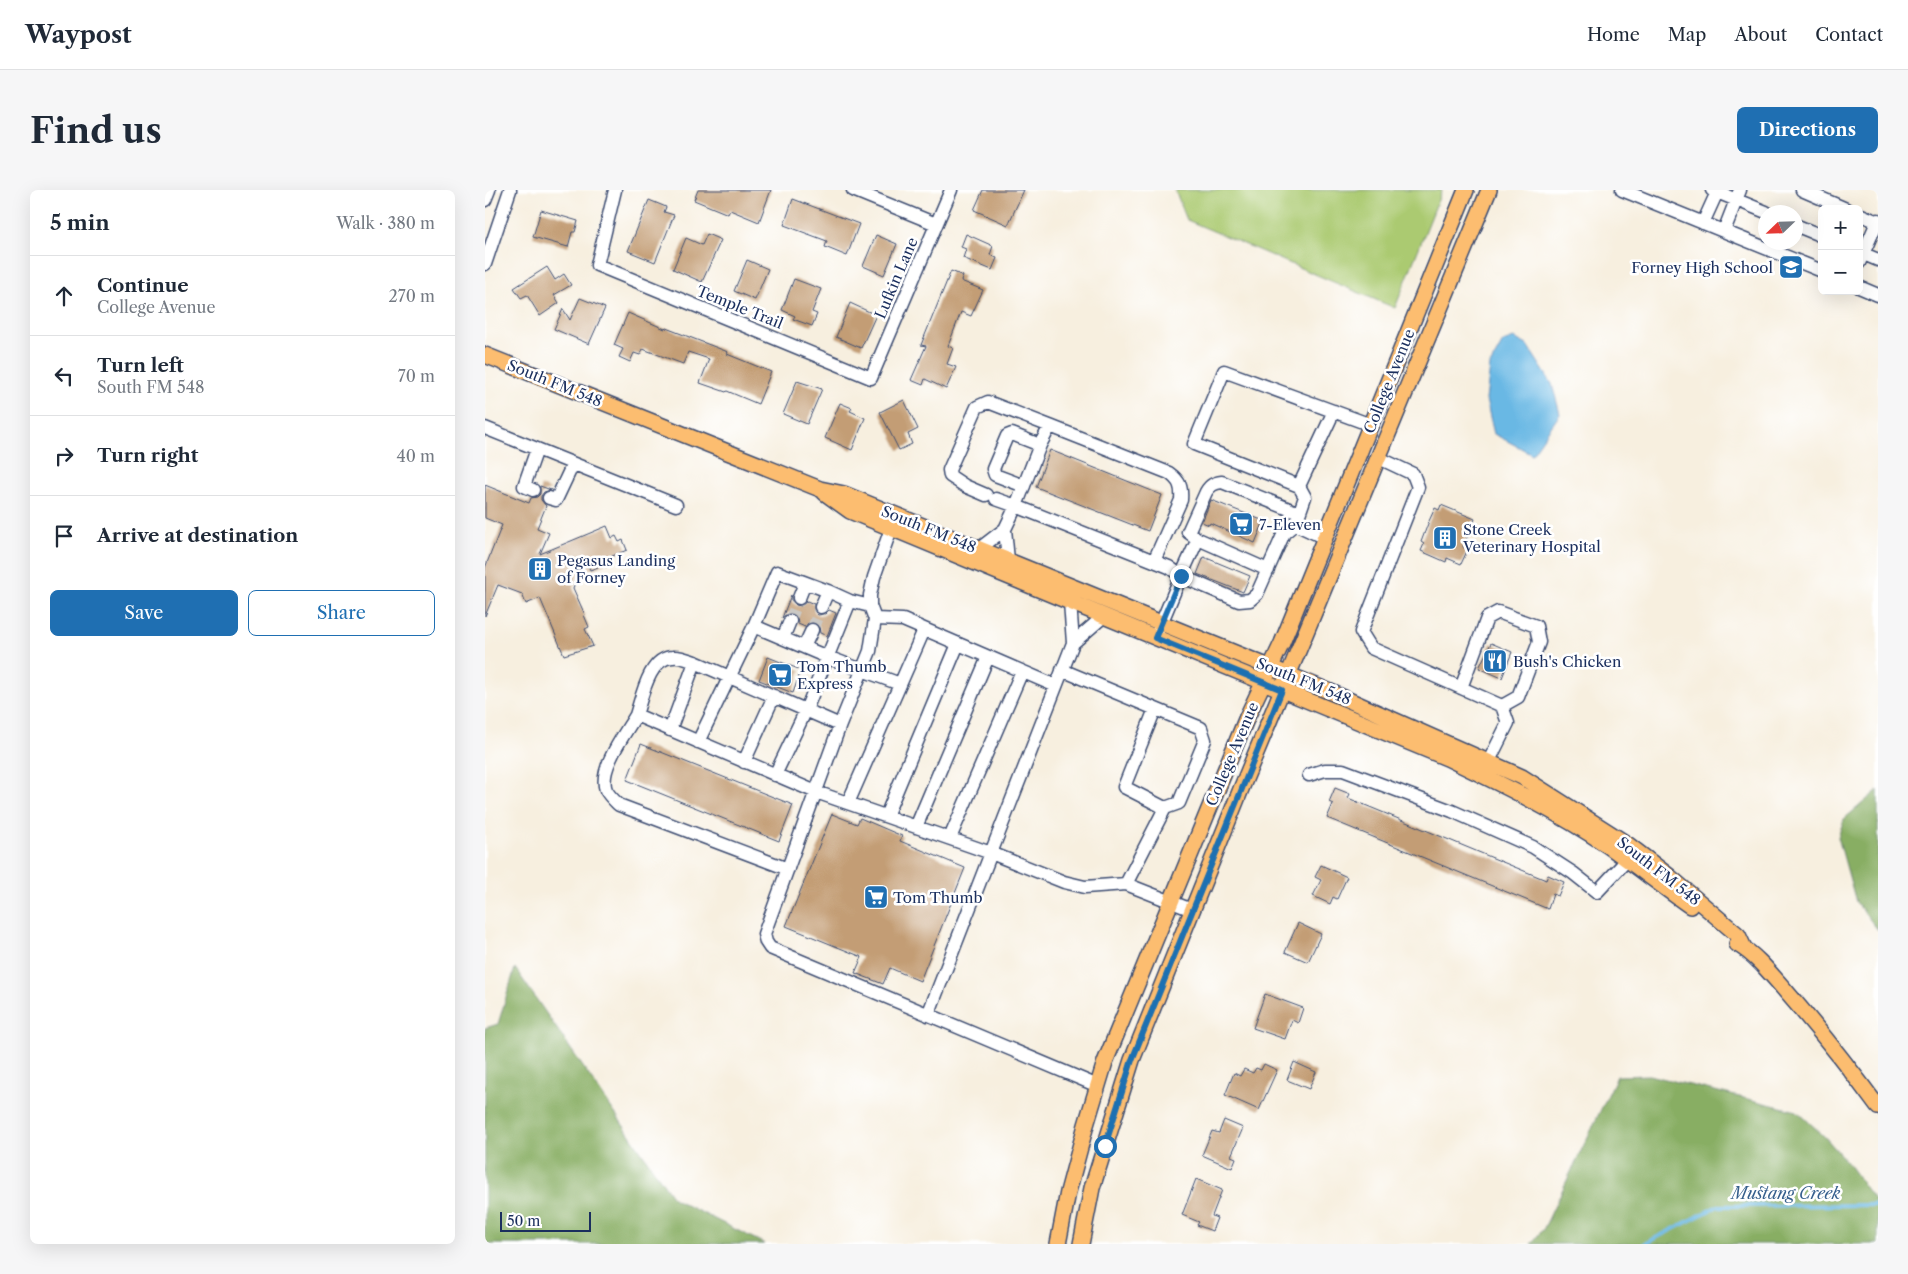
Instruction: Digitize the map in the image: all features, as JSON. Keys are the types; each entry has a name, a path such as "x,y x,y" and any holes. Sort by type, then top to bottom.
{"main road":[{"name":"College Avenue","path":"1058,1244 1068,1192 1105,1062 1247,718 1282,642 1464,195"},
{"name":"College Avenue","path":"1081,1244 1092,1188 1121,1092 1163,980 1487,195"},
{"name":"South FM 548","path":"485,355 820,489 844,494 893,522 1070,602 1447,758 1499,783 1562,817 1606,844 1698,912 1730,940 1744,948 1765,968 1810,1018 1878,1106"},
{"name":"South FM 548","path":"893,522 1008,560 1270,667 1489,760 1530,781 1627,844 1670,877 1738,936 1744,948"}],"street":[{"path":"485,200 489,190"},
{"path":"485,264 510,190"},
{"name":"Temple Trail","path":"615,190 597,265 871,378"},
{"path":"853,190 937,224"},
{"name":"Lufkin Lane","path":"871,378 951,190"},
{"path":"1622,190 1818,269"},
{"path":"1802,190 1837,205"},
{"path":"1703,224 1716,191 1738,195 1758,207"},
{"path":"1724,231 1738,195"},
{"path":"1863,215 1878,221 1863,252"},
{"path":"1803,228 1818,234"},
{"path":"1863,256 1878,260"},
{"path":"1863,289 1878,295"},
{"path":"1154,561 1181,500 1182,490 1178,480 1169,473 988,402 977,407 949,470 950,476 965,486 991,497 1169,567 1181,576 1239,601 1250,600 1257,594 1284,533 1297,519 1305,496 1299,486 1194,444 1224,372 1371,425"},
{"path":"1299,486 1334,412"},
{"path":"979,549 1005,529 1040,445 1050,426"},
{"path":"485,428 676,505"},
{"path":"1024,486 995,475 993,469 1007,436 1012,434 1040,445"},
{"path":"533,490 524,486 537,449"},
{"path":"1379,458 1413,474 1418,487 1361,632 1371,648 1502,706 1509,723 1489,760"},
{"path":"549,498 556,500 573,464"},
{"path":"1268,570 1188,532 1206,492 1214,483 1222,482 1297,519 1325,538"},
{"path":"893,522 874,577 869,606 875,619 870,651 840,725 764,934 766,942 770,948 1098,1086"},
{"path":"1005,529 1008,560"},
{"path":"1155,638 1198,538"},
{"path":"698,742 731,676 777,572 850,601 869,606"},
{"path":"799,598 805,582"},
{"path":"821,607 828,591"},
{"path":"775,775 806,710 850,601"},
{"path":"928,1015 1073,642 1070,602"},
{"path":"1461,688 1487,618 1498,612 1524,620 1536,626 1539,642 1519,697 1502,706"},
{"path":"1073,642 1104,616"},
{"path":"875,619 903,620 1056,686"},
{"path":"783,638 790,621"},
{"path":"754,626 827,657 900,684"},
{"path":"804,647 812,630"},
{"path":"848,803 924,630"},
{"path":"886,816 958,644"},
{"path":"788,869 619,805 605,788 608,763 636,715 651,671 656,664 673,656 731,676 840,725"},
{"path":"916,827 988,657"},
{"path":"670,730 695,662"},
{"path":"1062,670 1201,728 1205,740 1179,803 1165,808 1125,884"},
{"path":"950,838 1022,671"},
{"path":"744,762 773,696"},
{"path":"1155,709 1124,787 1165,808"},
{"path":"636,715 816,792 950,838 1064,882 1085,887 1125,884 1192,910"},
{"path":"1309,774 1325,770 1343,770 1452,811 1533,847 1573,872 1597,892 1627,860"}],"green space":[{"path":"1175,190 1442,190 1395,308 1187,220"},
{"path":"1878,790 1878,930 1856,902 1838,837 1844,819"},
{"path":"515,968 674,1199 765,1244 485,1244 485,1028 498,1024"},
{"path":"1649,1075 1797,1111 1825,1137 1846,1161 1878,1205 1878,1244 1531,1244 1544,1228 1617,1076"}],"water":[{"path":"1514,338 1527,345 1552,384 1560,414 1532,454 1494,434 1486,400 1490,365 1503,342"}],"building":[{"path":"698,190 771,190 759,222 730,210 728,214 694,200"},
{"path":"983,190 1024,190 1008,225 974,210"},
{"path":"793,199 859,224 847,256 825,247 827,241 784,225"},
{"path":"649,200 666,207 664,212 674,215 655,262 628,251"},
{"path":"541,210 578,221 575,232 572,232 568,247 533,237"},
{"path":"707,234 721,240 702,282 673,269 686,238 702,245"},
{"path":"966,234 993,246 990,255 997,258 992,270 963,258 966,249 961,247"},
{"path":"876,235 897,244 884,275 863,266"},
{"path":"747,260 768,269 755,300 734,291"},
{"path":"547,267 555,280 564,274 571,285 554,295 559,303 540,316 527,295 521,298 514,288"},
{"path":"951,271 963,276 961,281 983,290 971,316 961,312 948,346 953,348 947,364 956,367 946,389 925,379 923,385 911,380 926,346 921,345"},
{"path":"794,279 821,289 812,312 817,314 812,326 793,319 795,316 782,310"},
{"path":"580,298 605,308 589,344 554,329 563,309 570,320"},
{"path":"850,303 876,315 861,348 836,337"},
{"path":"628,313 728,352 727,354 771,372 758,404 727,391 700,383 709,359 688,352 683,364 643,349 640,355 634,353 630,362 619,357 623,349 614,345"},
{"path":"797,381 822,389 807,424 783,414"},
{"path":"904,400 918,429 908,434 912,444 899,450 880,412"},
{"path":"840,403 852,408 850,411 865,418 852,450 825,438"},
{"path":"1050,450 1162,495 1148,531 1036,487"},
{"name":"Pegasus Landing of Forney","path":"485,485 529,503 531,498 537,497 540,494 540,486 551,490 544,492 541,496 541,500 546,506 537,528 549,533 540,554 607,526 612,538 616,536 619,542 623,540 627,550 610,557 612,560 601,566 590,570 585,558 573,588 585,615 589,627 585,629 593,646 564,655 540,598 526,604 522,594 498,585 485,616 485,568 502,525 485,518"},
{"name":"7-Eleven","path":"1211,500 1264,521 1255,543 1210,523 1209,525 1202,522"},
{"name":"Stone Creek Veterinary Hospital","path":"1441,505 1475,519 1463,547 1468,549 1461,564 1447,558 1446,562 1421,551 1424,544 1421,542 1429,521 1435,508 1439,510"},
{"name":"7-Eleven","path":"1204,557 1250,576 1243,592 1197,574"},
{"path":"791,595 791,600 796,605 801,606 807,601 814,604 814,611 818,615 825,614 829,610 836,613 827,636 820,633 819,626 815,622 808,623 805,627 798,624 797,616 793,613 788,613 782,618"},
{"name":"Bush's Chicken","path":"1491,643 1512,652 1502,678 1479,668"},
{"name":"Tom Thumb Express","path":"768,657 801,670 793,693 759,680"},
{"path":"641,744 793,805 779,841 627,780"},
{"path":"1335,788 1350,794 1348,798 1546,880 1548,875 1564,882 1558,896 1553,894 1548,909 1327,818 1333,804 1329,802"},
{"name":"Tom Thumb","path":"832,814 857,824 860,818 902,836 900,841 965,868 920,981 890,968 883,984 855,973 862,957 786,926"},
{"path":"1321,865 1347,877 1337,899 1333,897 1330,904 1313,896 1321,880 1315,877"},
{"path":"1298,923 1321,934 1308,962 1285,952"},
{"path":"1265,994 1303,1008 1298,1023 1292,1020 1285,1039 1253,1028"},
{"path":"1294,1062 1316,1072 1309,1089 1287,1080"},
{"path":"1264,1064 1277,1070 1259,1110 1225,1095 1234,1073 1240,1076 1244,1069 1253,1073 1256,1068 1261,1070"},
{"path":"1224,1120 1243,1128 1231,1156 1236,1158 1232,1168 1202,1155 1212,1131 1219,1133"},
{"path":"1196,1179 1222,1190 1212,1216 1217,1218 1212,1231 1197,1225 1199,1222 1182,1215"}],"waterway":[{"name":"Mustang Creek","path":"1644,1244 1718,1206 1878,1205"}],"tunnel":[{"path":"790,621 799,598"},
{"path":"812,630 821,607"}],"place":[{"name":"Forney High School","path":"1791,267"},
{"name":"7-Eleven","path":"1241,524"},
{"name":"Stone Creek Veterinary Hospital","path":"1445,538"},
{"name":"Pegasus Landing of Forney","path":"540,569"},
{"name":"Bush's Chicken","path":"1495,661"},
{"name":"Tom Thumb Express","path":"780,675"},
{"name":"Tom Thumb","path":"876,897"}],"route":[{"path":"1105,1146 1132,1060 1282,690 1155,638 1181,576"}]}
